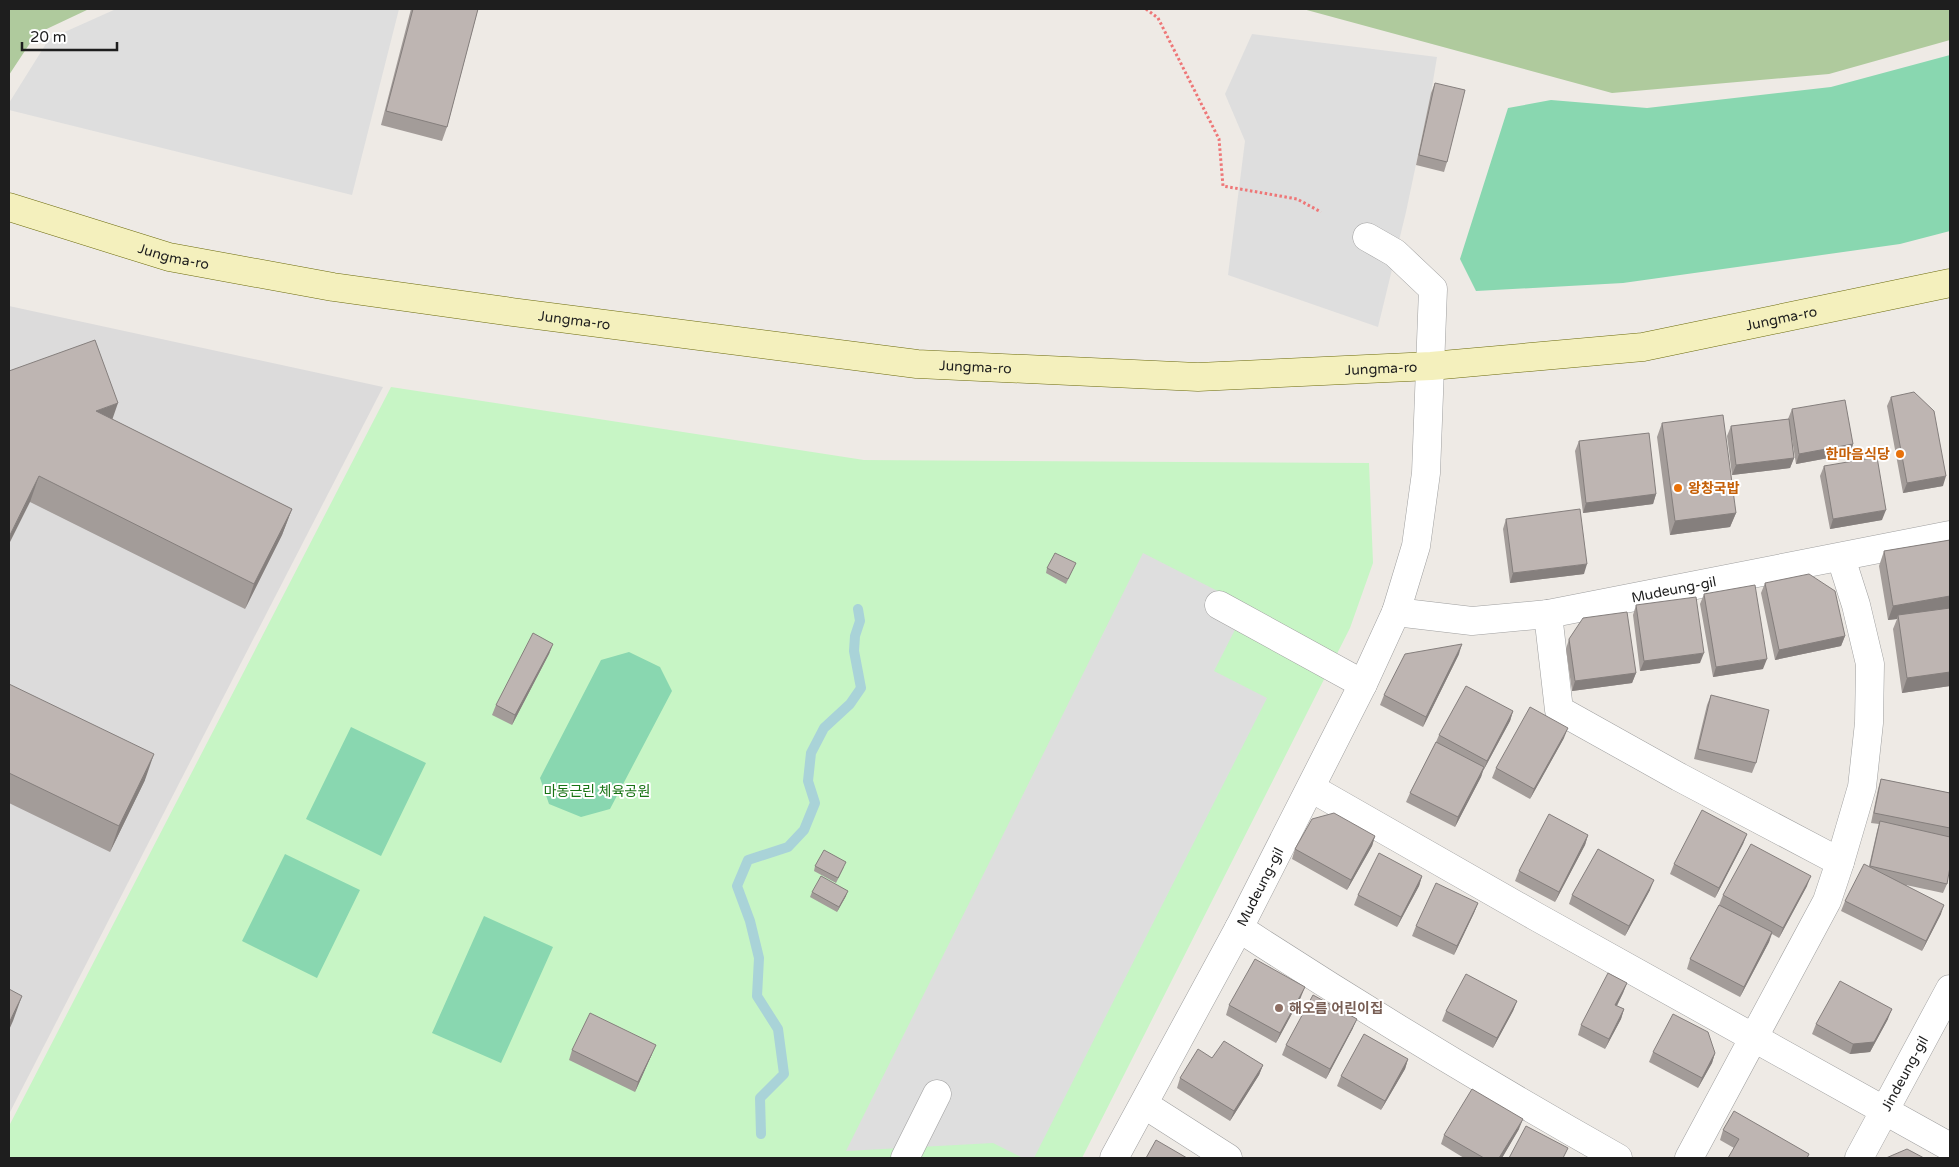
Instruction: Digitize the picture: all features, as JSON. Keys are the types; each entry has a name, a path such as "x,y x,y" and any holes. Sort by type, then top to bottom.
{"main road":[{"name":"Jungma-ro","path":"9,207 168,257 333,287 917,364 1198,378 1431,366 1643,347 1950,283"}],"street":[{"name":"Mudeung-gil","path":"1114,1158 1239,928 1363,684 1396,612 1416,546 1426,473 1433,289 1396,253 1367,237"},
{"name":"Mudeung-gil","path":"1396,612 1472,621 1548,614 1841,558 1950,535"},
{"path":"1689,1158 1827,901 1862,787 1869,723 1870,664 1856,604 1841,558"},
{"path":"1219,605 1363,684"},
{"path":"1548,614 1559,710 1679,777 1840,862"},
{"path":"1311,788 1950,1147"},
{"path":"1239,928 1328,986 1495,1088 1618,1158"},
{"name":"Jindeung-gil","path":"1859,1158 1950,989"},
{"path":"905,1158 937,1094"},
{"path":"1144,1104 1228,1158"}],"path":[{"path":"1146,9 1158,18 1219,139 1223,186 1297,199 1321,212"}],"shaded area":[{"path":"116,9 399,9 352,195 9,110 9,103 49,39"},
{"path":"1252,34 1437,57 1406,212 1378,327 1228,275 1245,141 1225,94"},
{"path":"9,306 383,387 9,1114"},
{"path":"1143,553 1247,606 1214,671 1267,698 1034,1158 1023,1158 993,1143 846,1151"}],"green space":[{"path":"9,9 89,9 36,34 9,75"},
{"path":"1303,9 1950,9 1950,40 1829,74 1612,93"},
{"path":"1950,55 1950,231 1900,244 1623,283 1476,291 1460,259 1508,108 1551,100 1647,108 1831,87"},
{"name":"마동근린 체육공원","path":"391,387 864,460 1369,463 1373,563 1350,628 1082,1158 9,1158 9,1126"},
{"path":"629,652 660,667 672,691 610,809 581,817 549,804 540,778 601,660"},
{"path":"351,727 426,763 381,856 306,819"},
{"path":"285,854 360,890 317,978 242,941"},
{"path":"484,916 553,947 501,1063 432,1033"}],"building":[{"path":"413,9 478,9 447,127 386,111"},
{"path":"1435,83 1465,90 1447,162 1419,155"},
{"path":"95,340 118,403 96,411 292,509 254,584 39,476 9,537 9,371"},
{"path":"1914,392 1934,411 1946,476 1907,483 1891,397"},
{"path":"1845,400 1853,444 1799,454 1792,409"},
{"path":"1723,415 1736,513 1675,521 1662,423"},
{"path":"1789,419 1794,458 1736,465 1731,426"},
{"path":"1649,433 1656,494 1586,503 1579,441"},
{"path":"1877,457 1886,510 1833,519 1824,466"},
{"path":"1580,509 1587,564 1513,573 1506,519"},
{"path":"1950,540 1950,596 1893,606 1884,551"},
{"path":"1055,553 1076,563 1068,579 1047,568"},
{"path":"1809,574 1835,591 1845,636 1779,650 1765,583"},
{"path":"1755,585 1767,659 1716,667 1704,594"},
{"path":"1696,597 1704,653 1644,661 1636,605"},
{"path":"1950,608 1950,672 1907,678 1898,615"},
{"path":"1627,612 1636,673 1575,681 1569,639 1583,618"},
{"path":"533,633 553,644 515,715 496,705"},
{"path":"1462,644 1426,717 1384,695 1405,654"},
{"path":"9,684 154,754 119,826 9,773"},
{"path":"1466,686 1513,711 1487,761 1439,735"},
{"path":"1711,695 1769,710 1756,763 1698,749"},
{"path":"1530,707 1568,728 1534,789 1496,768"},
{"path":"1436,742 1484,767 1458,817 1410,793"},
{"path":"1881,779 1950,793 1950,828 1874,813"},
{"path":"1702,810 1747,834 1719,888 1674,864"},
{"path":"1334,813 1375,836 1351,880 1295,849 1312,819"},
{"path":"1549,814 1588,835 1559,892 1519,871"},
{"path":"1880,821 1950,837 1950,867 1947,884 1870,866"},
{"path":"1751,844 1811,876 1783,928 1723,895"},
{"path":"1598,849 1654,880 1629,926 1572,895"},
{"path":"824,850 846,862 838,878 815,866"},
{"path":"1379,853 1422,876 1401,917 1358,895"},
{"path":"1864,864 1944,905 1926,941 1845,901"},
{"path":"821,876 848,891 839,907 812,892"},
{"path":"1436,883 1478,903 1457,946 1416,926"},
{"path":"1719,905 1772,932 1744,987 1690,959"},
{"path":"1255,959 1305,987 1280,1033 1229,1005"},
{"path":"1608,973 1627,983 1615,1005 1624,1009 1609,1039 1581,1025"},
{"path":"1466,974 1517,1001 1497,1038 1446,1011"},
{"path":"1840,981 1892,1009 1874,1042 1853,1044 1816,1024"},
{"path":"9,989 22,996 9,1023"},
{"path":"1313,995 1357,1019 1330,1069 1286,1045"},
{"path":"590,1013 656,1045 638,1082 572,1050"},
{"path":"1673,1014 1708,1032 1715,1053 1702,1078 1653,1052"},
{"path":"1364,1034 1408,1059 1385,1101 1341,1076"},
{"path":"1224,1041 1263,1065 1234,1111 1180,1078 1198,1049 1212,1058"},
{"path":"1472,1089 1523,1119 1499,1158 1484,1158 1444,1135"},
{"path":"1734,1111 1809,1154 1807,1158 1728,1158 1739,1139 1723,1130"},
{"path":"1526,1126 1568,1148 1563,1158 1509,1158"},
{"path":"1156,1140 1187,1158 1146,1158"},
{"path":"1907,1149 1924,1158 1886,1158"}],"waterway":[{"path":"761,1134 760,1098 784,1074 778,1029 757,996 759,958 750,921 737,886 748,860 788,847 804,830 815,803 808,781 811,753 824,728 850,704 861,688 854,651 855,636 860,621 858,609"}],"place":[{"name":"한마음식당","path":"1900,454"},
{"name":"왕창국밥","path":"1678,488"},
{"name":"해오름 어린이집","path":"1279,1008"}]}
